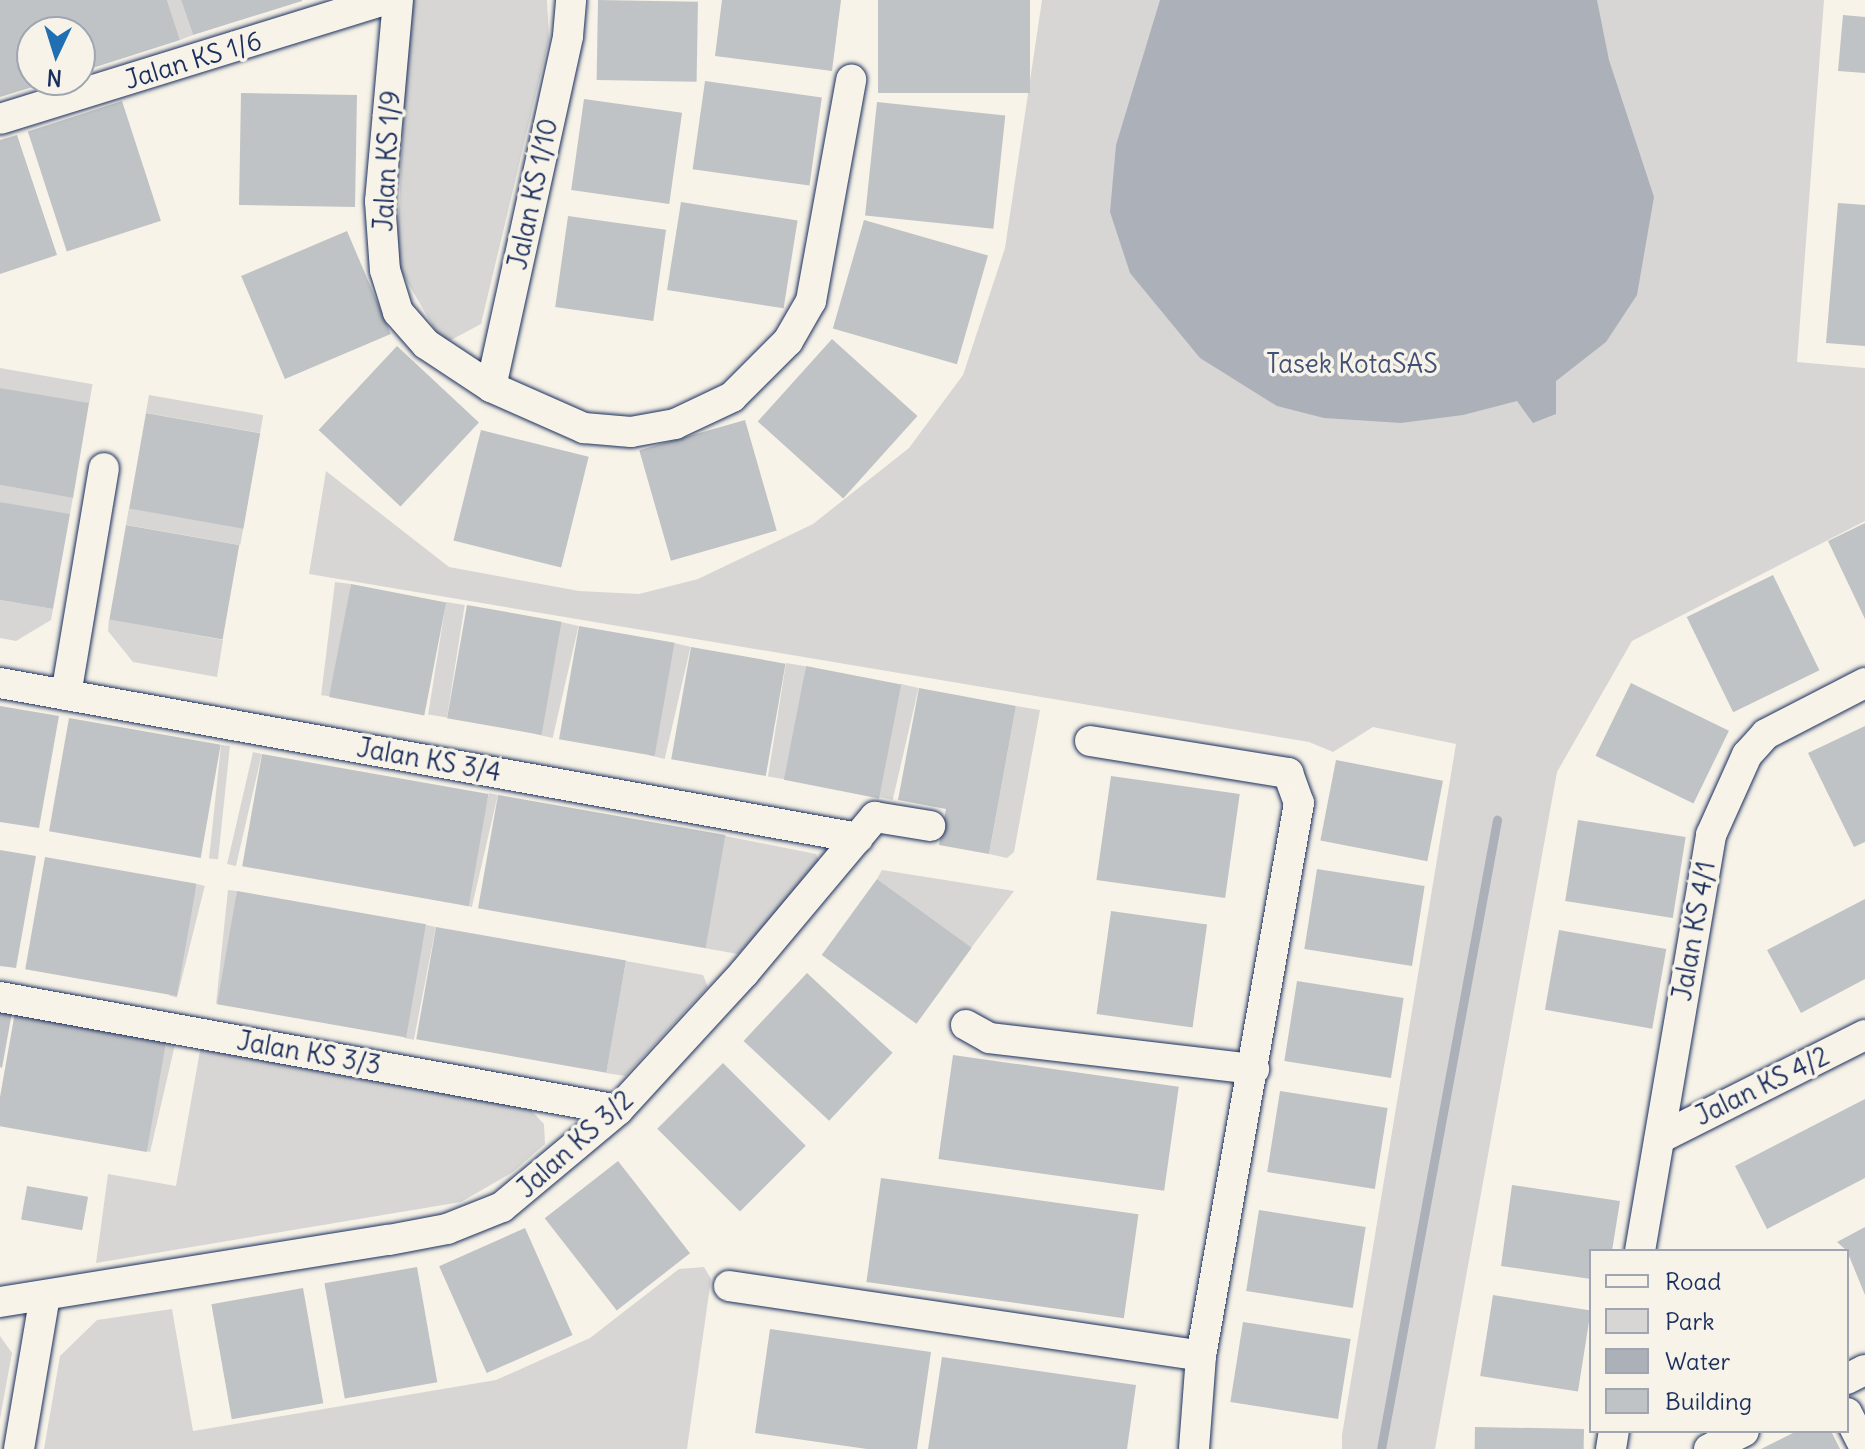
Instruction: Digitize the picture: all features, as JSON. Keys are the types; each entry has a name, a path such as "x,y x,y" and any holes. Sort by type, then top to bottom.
{"street":[{"name":"Jalan KS 1/6","path":"0,119 385,0"},
{"name":"Jalan KS 1/9","path":"398,0 380,201 385,270 398,312 426,344 491,387 584,428 631,432 675,424 732,397 788,341 811,301 851,80"},
{"name":"Jalan KS 1/10","path":"491,387 568,36 571,0"},
{"path":"66,695 104,468"},
{"name":"Jalan KS 3/4","path":"0,683 858,838"},
{"name":"Jalan KS 4/1","path":"1640,1249 1711,835 1747,755 1766,734 1865,683"},
{"path":"1090,741 1288,773 1299,803 1201,1356 1194,1449"},
{"name":"Jalan KS 3/2","path":"0,1302 389,1240 474,1220 526,1192 618,1110 875,817 930,826"},
{"name":"Jalan KS 3/3","path":"0,997 618,1110"},
{"path":"966,1025 989,1038 1254,1069"},
{"name":"Jalan KS 4/2","path":"1660,1138 1865,1035"},
{"path":"729,1286 1201,1356"},
{"path":"19,1449 45,1296"},
{"path":"1849,1417 1865,1448"},
{"path":"1709,1449 1740,1433"}],"green space":[{"path":"167,0 181,0 193,35 180,40"},
{"path":"409,0 547,0 549,39 481,324 449,341 440,338 401,271 397,253"},
{"name":"Tasek KotaSAS","path":"1042,0 1824,0 1797,362 1865,368 1865,521 1632,641 1557,772 1435,1449 1342,1449 1342,1435 1456,744 1373,727 1333,752 1309,742 309,574 326,471 449,567 579,591 639,594 698,579 813,524 909,448 963,375 1005,248"},
{"path":"0,368 93,384 89,404 0,388"},
{"path":"149,395 263,415 260,433 146,413"},
{"path":"0,485 73,498 70,515 0,502"},
{"path":"129,508 243,528 240,545 126,525"},
{"path":"335,582 351,584 337,697 321,695"},
{"path":"0,600 53,609 51,620 16,641 0,638"},
{"path":"446,602 465,605 447,718 428,715"},
{"path":"109,619 223,640 217,677 133,662 108,631"},
{"path":"561,622 579,626 553,738 535,734"},
{"path":"674,643 691,647 665,759 648,755"},
{"path":"786,663 806,666 788,780 768,777"},
{"path":"901,684 919,688 893,800 875,796"},
{"path":"1016,706 1040,710 1014,852 1007,858 989,854"},
{"path":"221,745 230,746 218,859 209,858"},
{"path":"253,752 262,754 236,866 227,864"},
{"path":"489,793 498,795 472,907 463,905"},
{"path":"725,836 816,854 821,865 738,954 704,948"},
{"path":"882,870 1014,891 971,948 877,879"},
{"path":"197,884 205,886 177,998 169,996"},
{"path":"228,890 237,891 225,1004 216,1003"},
{"path":"426,925 436,927 414,1040 404,1038"},
{"path":"626,961 703,975 708,987 625,1076 606,1073"},
{"path":"167,1039 176,1041 150,1152 141,1150"},
{"path":"201,1045 524,1103 544,1124 545,1144 513,1172 461,1202 96,1263 108,1174 176,1186"},
{"path":"704,1267 711,1279 687,1449 44,1449 60,1356 97,1320 172,1309 193,1431 496,1380 590,1338 679,1269"},
{"path":"0,1336 12,1353 0,1419"}],"water":[{"path":"1160,0 1597,0 1609,60 1654,197 1637,295 1606,342 1556,381 1556,414 1533,423 1517,401 1463,415 1401,423 1324,418 1277,406 1200,358 1130,273 1110,212 1116,145"}],"building":[{"path":"0,0 167,0 180,40 96,67 96,16 16,16 16,92 0,97"},
{"path":"181,0 302,0 302,1 193,35"},
{"path":"598,0 698,2 697,82 597,80"},
{"path":"722,0 841,0 832,71 715,56"},
{"path":"878,0 1030,0 1030,93 878,93"},
{"path":"1843,15 1865,17 1865,73 1838,71"},
{"path":"705,81 822,97 809,186 693,169"},
{"path":"241,93 357,95 355,207 239,205"},
{"path":"584,99 682,113 669,204 571,190"},
{"path":"122,101 161,221 67,251 28,132"},
{"path":"877,102 1005,115 993,229 865,215"},
{"path":"17,135 57,255 0,274 0,140"},
{"path":"681,202 798,220 784,308 667,290"},
{"path":"1838,203 1865,205 1865,346 1826,343"},
{"path":"568,216 666,230 653,321 555,307"},
{"path":"864,220 988,256 957,364 833,329"},
{"path":"347,231 391,334 285,379 241,276"},
{"path":"832,339 917,416 843,498 758,421"},
{"path":"397,346 479,422 400,506 319,430"},
{"path":"0,388 89,403 73,498 0,485"},
{"path":"146,413 260,433 243,529 129,509"},
{"path":"745,420 777,531 671,561 639,450"},
{"path":"481,430 589,457 561,567 453,541"},
{"path":"0,502 70,514 53,609 0,600"},
{"path":"1865,523 1865,619 1828,541"},
{"path":"126,525 239,545 223,640 109,620"},
{"path":"1773,575 1819,670 1733,712 1687,617"},
{"path":"351,584 446,603 424,715 329,697"},
{"path":"467,605 562,622 542,735 447,718"},
{"path":"579,626 675,643 655,756 559,739"},
{"path":"691,647 786,664 766,776 671,759"},
{"path":"806,666 901,685 879,798 784,780"},
{"path":"1631,683 1729,731 1693,804 1595,756"},
{"path":"919,688 1016,706 989,854 939,845 946,809 898,800"},
{"path":"0,706 59,716 39,828 0,822"},
{"path":"69,718 221,745 201,858 49,831"},
{"path":"1865,726 1865,842 1854,847 1808,753"},
{"path":"262,754 489,794 469,906 242,866"},
{"path":"1336,760 1443,781 1427,861 1320,840"},
{"path":"1111,776 1240,794 1225,898 1096,880"},
{"path":"498,795 725,835 706,948 478,908"},
{"path":"1578,820 1686,837 1673,918 1565,901"},
{"path":"0,850 36,856 16,968 0,966"},
{"path":"45,857 197,884 177,996 25,969"},
{"path":"1317,869 1425,886 1412,966 1304,949"},
{"path":"877,879 972,948 916,1024 822,955"},
{"path":"237,891 426,924 406,1038 217,1004"},
{"path":"1865,899 1865,979 1801,1013 1767,950"},
{"path":"1111,911 1207,924 1193,1027 1097,1014"},
{"path":"436,927 626,961 606,1073 416,1039"},
{"path":"1559,930 1666,949 1652,1029 1545,1010"},
{"path":"807,973 893,1053 829,1121 744,1041"},
{"path":"1297,981 1404,998 1391,1078 1284,1061"},
{"path":"0,1010 12,1012 2,1068 0,1067"},
{"path":"15,1012 167,1039 147,1152 0,1126 0,1097"},
{"path":"953,1055 1179,1087 1164,1191 938,1159"},
{"path":"723,1063 806,1146 740,1211 657,1129"},
{"path":"1280,1091 1388,1108 1375,1189 1267,1172"},
{"path":"1865,1099 1865,1178 1767,1229 1735,1166"},
{"path":"618,1161 690,1253 617,1310 545,1218"},
{"path":"881,1178 1138,1214 1124,1318 866,1282"},
{"path":"1512,1185 1620,1201 1612,1249 1589,1249 1589,1279 1501,1266"},
{"path":"27,1186 88,1197 82,1230 21,1219"},
{"path":"1259,1210 1366,1227 1353,1308 1246,1291"},
{"path":"1865,1227 1865,1295 1849,1249 1837,1242"},
{"path":"525,1228 573,1335 487,1373 439,1266"},
{"path":"417,1267 437,1382 345,1399 324,1283"},
{"path":"303,1288 323,1403 232,1419 211,1304"},
{"path":"1493,1295 1589,1310 1578,1391 1480,1376"},
{"path":"1243,1322 1351,1339 1338,1419 1230,1402"},
{"path":"770,1329 931,1352 917,1449 867,1449 755,1433"},
{"path":"942,1357 1136,1385 1127,1449 928,1449"},
{"path":"1475,1427 1584,1429 1584,1449 1475,1449"},
{"path":"1793,1433 1832,1433 1840,1449 1761,1449"}],"waterway":[{"path":"1381,1449 1497,820"}]}
